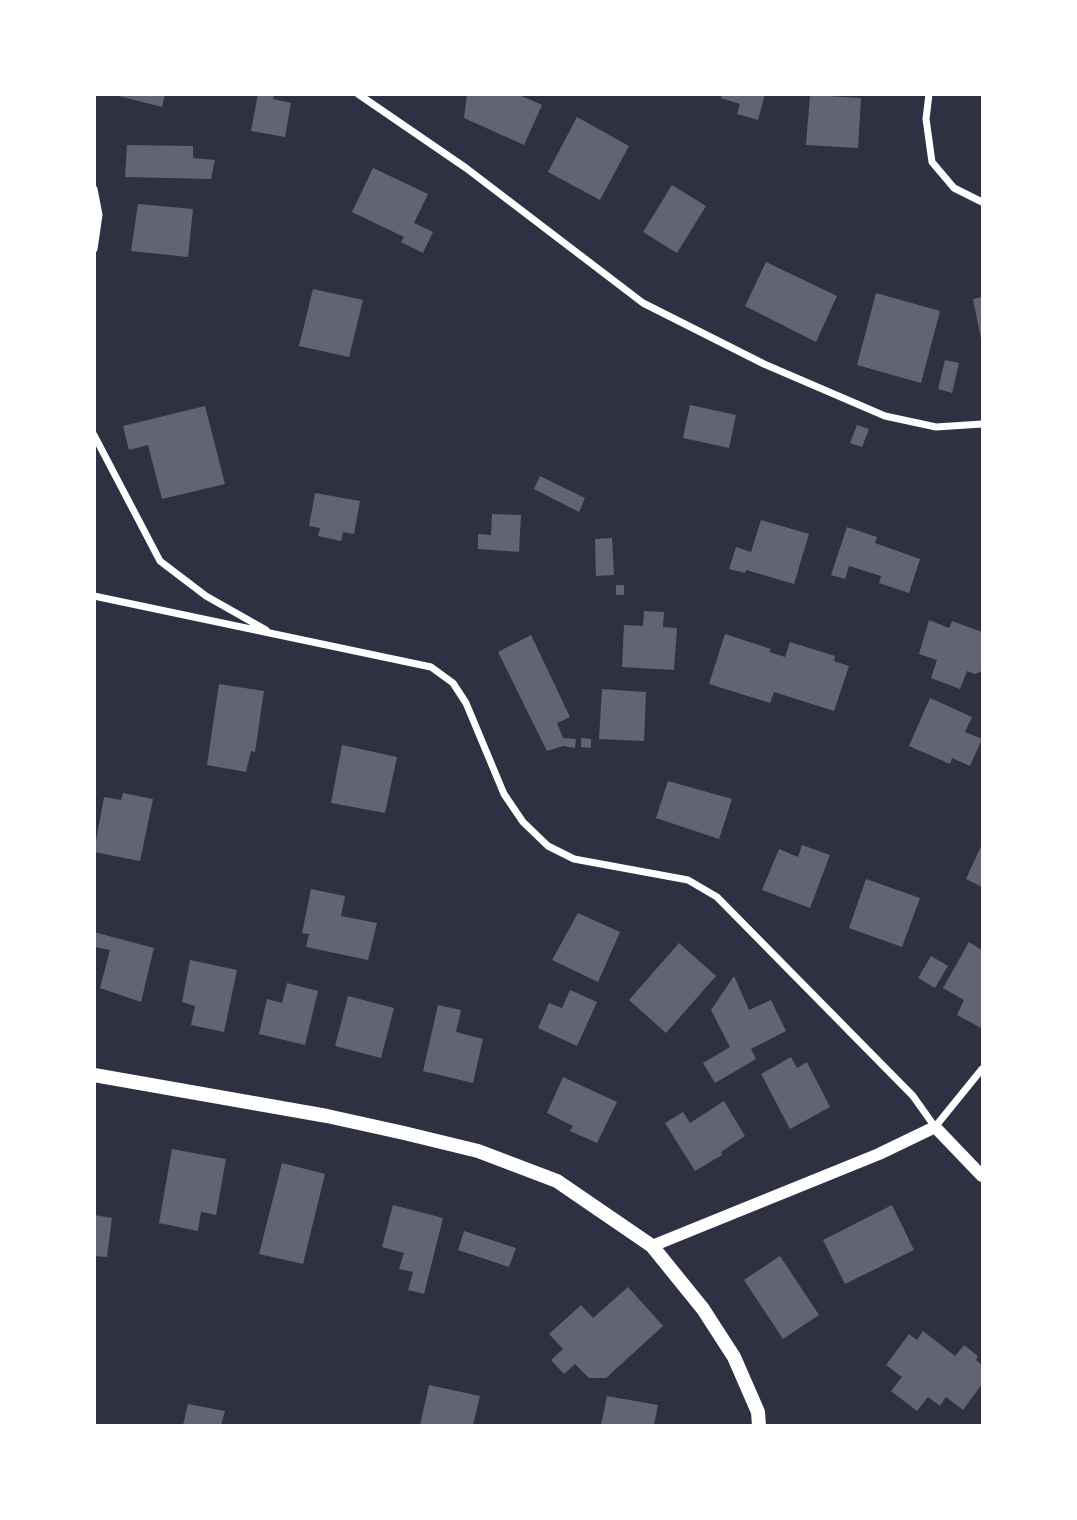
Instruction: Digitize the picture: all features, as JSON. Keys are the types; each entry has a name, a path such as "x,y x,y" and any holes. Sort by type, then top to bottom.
{"main road":[{"path":"94,1075 327,1116 478,1152 556,1181 652,1246 703,1309 734,1357 758,1412 759,1426"}],"street":[{"path":"358,94 466,168 643,303 764,364 885,416 936,427 982,424"},
{"path":"929,94 926,119 932,162 954,188 982,202"},
{"path":"94,189 99,215 94,249"},
{"path":"94,435 160,561 206,596 273,633"},
{"path":"94,596 431,667 453,683 466,703 504,794 523,822 548,846 574,859 688,880 717,897 914,1096 935,1128 982,1176"},
{"path":"652,1246 935,1128 982,1069"}],"building":[{"path":"111,94 165,94 162,107"},
{"path":"258,94 274,94 273,99 291,103 285,137 251,131"},
{"path":"467,94 517,94 542,105 524,145 464,118"},
{"path":"722,94 765,94 758,120 737,114 740,104 721,98"},
{"path":"810,95 861,98 858,148 806,145"},
{"path":"577,117 629,146 600,200 548,172"},
{"path":"127,145 193,146 193,158 215,160 211,179 125,177"},
{"path":"373,168 428,194 414,223 433,232 423,253 401,242 404,237 352,212"},
{"path":"672,185 706,206 677,253 643,232"},
{"path":"138,204 193,209 188,257 131,251"},
{"path":"766,262 837,296 816,342 745,306"},
{"path":"313,289 363,300 349,357 299,346"},
{"path":"876,293 940,311 921,383 857,365"},
{"path":"982,297 982,339 981,339 973,299"},
{"path":"945,360 959,363 952,393 938,389"},
{"path":"690,405 736,415 729,448 683,438"},
{"path":"205,406 225,484 162,499 148,445 129,450 123,426"},
{"path":"857,425 869,429 862,447 850,443"},
{"path":"540,476 585,498 579,512 534,489"},
{"path":"315,493 360,501 354,534 343,532 341,541 318,536 320,528 309,526"},
{"path":"492,514 521,515 519,552 478,549 478,534 491,535"},
{"path":"761,520 809,534 794,584 746,570 745,573 729,569 736,547 751,552"},
{"path":"847,527 877,537 875,543 920,559 909,593 879,583 881,576 849,566 845,579 831,575"},
{"path":"612,538 614,575 596,576 595,539"},
{"path":"616,585 624,585 624,595 616,595"},
{"path":"644,611 664,612 663,627 677,628 674,670 622,667 624,625 643,626"},
{"path":"929,620 949,628 952,621 982,632 982,671 975,674 967,671 960,689 931,678 937,660 919,654"},
{"path":"725,634 771,649 769,652 785,657 790,642 835,656 834,661 849,666 834,711 774,692 770,703 709,684"},
{"path":"531,635 570,717 557,723 563,738 576,739 575,748 563,746 547,751 498,652"},
{"path":"219,684 264,691 255,752 251,751 246,772 207,765"},
{"path":"602,689 646,692 644,741 599,739"},
{"path":"930,698 972,717 965,732 982,739 970,766 952,758 950,764 909,746"},
{"path":"581,738 591,739 591,748 581,747"},
{"path":"342,745 397,757 385,813 331,803"},
{"path":"668,781 732,799 719,839 656,818"},
{"path":"123,793 153,799 140,861 94,852 104,797 121,800"},
{"path":"982,844 982,887 966,879"},
{"path":"802,845 830,855 810,908 762,890 779,849 798,857"},
{"path":"866,879 920,898 902,947 849,928"},
{"path":"311,889 345,896 341,916 377,923 368,960 306,947 309,934 302,933"},
{"path":"578,913 620,932 598,982 552,960"},
{"path":"94,932 154,948 141,1002 100,988 110,950 94,947"},
{"path":"969,942 982,950 981,1028 957,1015 964,1000 943,988"},
{"path":"679,943 716,976 666,1033 629,1000"},
{"path":"931,956 948,966 935,988 918,978"},
{"path":"190,960 237,970 224,1032 191,1025 195,1006 182,1002"},
{"path":"734,976 749,1010 771,1000 786,1031 751,1049 756,1059 715,1083 703,1063 730,1047 711,1010"},
{"path":"287,983 318,991 305,1045 259,1034 267,999 282,1003"},
{"path":"570,990 597,1002 577,1046 538,1028 549,1003 562,1008"},
{"path":"348,996 394,1008 381,1058 335,1046"},
{"path":"438,1005 461,1010 456,1032 483,1039 473,1083 423,1071"},
{"path":"791,1057 797,1068 807,1062 830,1107 790,1129 761,1074"},
{"path":"563,1077 617,1102 597,1143 570,1131 573,1126 547,1113"},
{"path":"724,1101 745,1136 721,1152 722,1155 695,1171 665,1123 683,1112 690,1123"},
{"path":"172,1149 226,1159 216,1215 201,1212 198,1231 159,1223"},
{"path":"282,1163 325,1174 303,1264 259,1254"},
{"path":"393,1205 443,1218 424,1294 408,1290 413,1272 399,1269 404,1253 382,1247"},
{"path":"892,1205 914,1250 845,1284 823,1240"},
{"path":"94,1215 112,1218 107,1257 94,1256"},
{"path":"464,1231 516,1248 509,1267 458,1250"},
{"path":"780,1256 819,1315 783,1339 744,1280"},
{"path":"628,1287 663,1326 606,1378 589,1378 575,1364 564,1374 551,1360 563,1349 549,1334 581,1305 593,1318"},
{"path":"923,1331 955,1356 964,1345 978,1356 976,1360 982,1365 982,1384 963,1410 946,1397 940,1406 928,1397 917,1411 891,1391 902,1377 886,1365 909,1334 917,1340"},
{"path":"429,1385 480,1396 473,1425 420,1425"},
{"path":"607,1396 658,1405 654,1425 601,1425"},
{"path":"188,1404 225,1411 221,1425 183,1425"}]}
